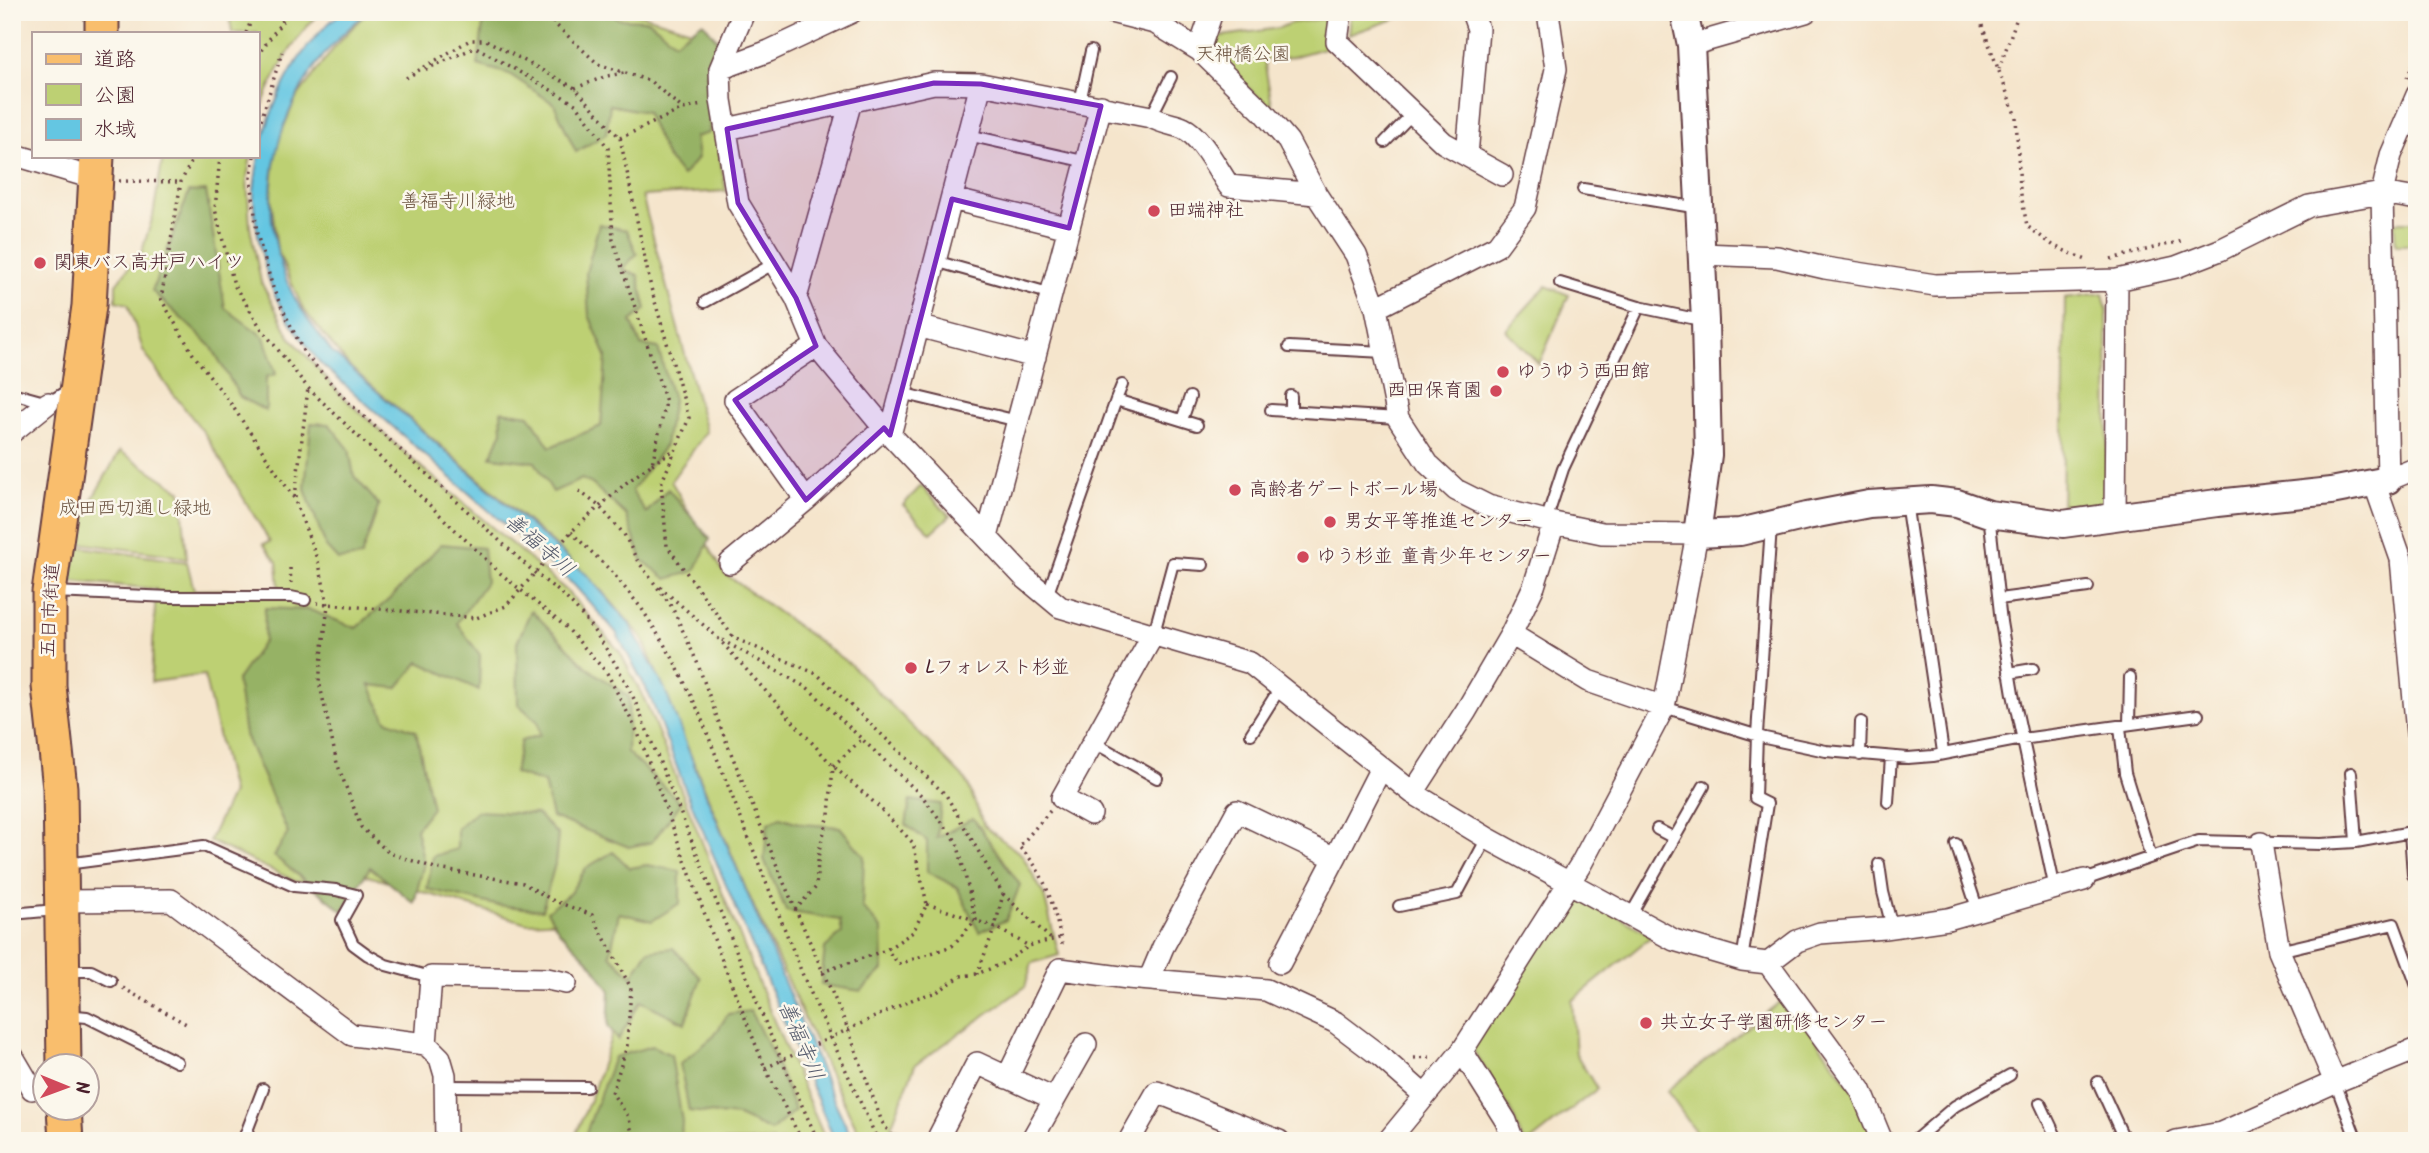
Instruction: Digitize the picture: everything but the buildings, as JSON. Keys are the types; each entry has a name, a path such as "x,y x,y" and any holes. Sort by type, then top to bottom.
{"main road":[{"path":"102,12 102,32"},
{"name":"五日市街道","path":"64,1052 60,788 49,686 50,592 80,382 103,172"}],"street":[{"path":"744,12 720,69 721,100 738,203 796,298 816,346 887,431 1024,577 1060,607 1250,663 1413,793 1487,838 1674,940 1742,960 1768,963 1797,942 1820,933 1948,919 2084,880"},
{"path":"720,69 769,51 852,12"},
{"path":"1111,12 1155,23 1199,50 1264,113 1288,141 1315,194 1356,256 1376,308 1398,418 1428,464 1456,490 1488,506 1602,533 1740,532 1869,504 1931,500 1957,503 1989,514 2063,524 2381,483 2417,468"},
{"path":"1199,50 1212,12"},
{"path":"1341,12 1337,41 1444,143 1502,175"},
{"path":"1467,155 1478,29 1472,12"},
{"path":"1376,308 1497,246 1525,208 1556,69 1548,12"},
{"path":"1388,1141 1462,1051 1581,864 1664,708 1697,534 1708,455 1705,321 1691,45 1684,12"},
{"path":"1691,45 1806,12"},
{"path":"727,129 934,83 981,84 1151,117 1164,124 1183,128 1195,136 1229,186 1315,194"},
{"path":"730,563 887,431 901,393 981,84"},
{"path":"2412,87 2382,193 2381,483 2405,558 2417,733"},
{"path":"796,298 851,101"},
{"path":"987,537 1087,162 1090,104"},
{"path":"12,154 32,158"},
{"path":"32,158 103,172"},
{"path":"1702,254 1777,257 1825,268 1935,285 2117,280 2176,267 2220,250 2309,206 2382,193 2417,199"},
{"path":"951,199 1069,228"},
{"path":"2115,517 2117,280"},
{"path":"918,326 1035,358"},
{"path":"806,500 734,400 816,346"},
{"path":"12,432 48,403"},
{"path":"1413,793 1511,634 1534,586 1550,522"},
{"path":"1091,814 1062,798 1154,633"},
{"path":"1511,634 1588,681 1664,708"},
{"path":"1280,963 1381,768"},
{"path":"1152,979 1163,947 1237,811 1335,858"},
{"path":"2261,843 2279,951 2335,1082"},
{"path":"63,906 171,900 352,1035 426,1044 440,1058 446,1086 446,1141"},
{"path":"1768,963 1861,1090 1882,1141"},
{"path":"1007,1078 1060,969 1266,990 1335,1022 1380,1056 1424,1095"},
{"path":"426,1044 431,977 547,979 566,983"},
{"path":"1031,1141 1086,1044"},
{"path":"2176,1141 2223,1137 2335,1082 2417,1049"},
{"path":"1462,1051 1506,1121 1513,1141"},
{"path":"12,1055 30,1089"},
{"path":"940,1141 939,1136 977,1063 1054,1100"},
{"path":"1129,1141 1157,1092 1279,1141"}],"lane":[{"path":"1090,104 1091,51"},
{"path":"1151,117 1171,77"},
{"path":"1385,142 1413,113"},
{"path":"968,135 1087,162"},
{"path":"1583,189 1699,208"},
{"path":"935,261 1052,294"},
{"path":"705,302 775,263"},
{"path":"1560,283 1639,307 1705,321"},
{"path":"1550,522 1563,469 1639,307"},
{"path":"1289,347 1384,352"},
{"path":"12,393 48,403 80,382"},
{"path":"1047,596 1122,385"},
{"path":"901,393 1017,421"},
{"path":"1291,396 1291,411"},
{"path":"1182,421 1190,397"},
{"path":"1116,400 1197,425"},
{"path":"1271,410 1398,418"},
{"path":"1906,502 1943,752"},
{"path":"1989,514 2009,673 2055,889"},
{"path":"1742,960 1767,804 1755,798 1771,526"},
{"path":"1154,633 1173,564 1203,565"},
{"path":"1999,598 2088,587"},
{"path":"50,592 171,597 291,597 305,600"},
{"path":"2009,673 2033,669"},
{"path":"2130,677 2124,726 2125,772 2151,857"},
{"path":"1251,734 1280,688"},
{"path":"1664,708 1765,738 1826,751 1891,757 1921,757 2022,739 2198,715"},
{"path":"1860,755 1861,722"},
{"path":"1093,742 1157,778"},
{"path":"1888,802 1891,757"},
{"path":"2351,773 2356,842"},
{"path":"1630,916 1704,786"},
{"path":"1657,829 1674,838"},
{"path":"2084,880 2199,841 2356,842 2413,831 2413,874"},
{"path":"1399,906 1457,894 1487,838"},
{"path":"1956,844 1978,911"},
{"path":"62,864 204,846 294,886 356,895 342,920 353,944 386,965 431,977"},
{"path":"1879,864 1892,927"},
{"path":"12,914 63,906"},
{"path":"2279,951 2394,923 2417,986"},
{"path":"63,971 91,971 111,981"},
{"path":"63,1015 87,1017 177,1062"},
{"path":"1914,1141 1955,1106 2010,1075"},
{"path":"2098,1082 2125,1141"},
{"path":"2335,1082 2357,1141"},
{"path":"446,1086 587,1087"},
{"path":"243,1141 263,1089"},
{"path":"2040,1103 2058,1141"}],"path":[{"path":"246,32 255,12"},
{"path":"259,53 289,12"},
{"path":"542,12 598,64 650,81 683,109"},
{"path":"1977,12 2015,117 2020,189 2027,226 2054,246 2093,263 2081,263"},
{"path":"1998,69 2019,12"},
{"path":"652,464 666,402 612,240 608,148 577,105 475,47 406,78 470,40 486,40 575,88 620,138 651,288 689,418 661,484 667,546 705,602 734,638 817,674 946,795 1003,894 1052,940"},
{"path":"259,127 282,52"},
{"path":"2412,87 2417,54"},
{"path":"575,88 607,76 626,73"},
{"path":"620,138 683,109 721,100"},
{"path":"193,158 181,182 161,299 193,354 232,404 295,498 319,564 328,605 318,681 337,763 361,827 389,853 438,869 523,883 552,900 592,915 631,988 627,1046 612,1093 629,1118 635,1141"},
{"path":"220,158 215,209 234,285 261,328 308,388 499,573 575,637 607,673 638,733 718,950 765,1068 802,1141"},
{"path":"254,158 251,177 257,234 274,291 304,353 346,401 536,574 566,598 599,638 621,671 818,1141"},
{"path":"103,172 181,182"},
{"path":"2106,260 2188,240"},
{"path":"295,498 308,388"},
{"path":"305,600 328,605 476,618 506,606 571,532 599,506 652,464 676,449"},
{"path":"579,491 599,506 624,534 637,560 672,607 796,910 848,1029 882,1122 895,1141"},
{"path":"571,532 612,572 642,608 672,657 698,710 804,978 878,1141"},
{"path":"652,580 717,637 833,766 877,805 913,843 927,904 913,932 886,950 822,972"},
{"path":"717,637 809,689 922,796 957,842 976,920"},
{"path":"796,910 816,887 819,850 829,815 833,766 861,740"},
{"path":"765,1068 916,998 937,992 961,976 977,974 1003,963 1029,946 1060,938 1049,892 1019,847 1038,825"},
{"path":"977,974 995,928 1003,894"},
{"path":"927,904 976,920 1029,946"},
{"path":"886,950 899,964 953,946 976,920"},
{"path":"111,981 188,1025"},
{"path":"1380,1056 1423,1058 1462,1051"},
{"path":"872,1130 882,1122"}],"highlighted area":[{"path":"934,83 981,84 1101,106 1069,228 952,199 890,435 884,428 806,500 735,400 816,346 796,298 738,203 727,129"}],"green space":[{"path":"229,12 320,12 281,64 259,118 259,32 232,32"},
{"name":"善福寺川緑地","path":"367,12 633,12 717,38 714,76 716,115 726,191 642,196 706,432 671,481 724,573 851,665 966,780 984,826 1022,855 1044,895 1059,955 1032,963 1025,987 915,1065 891,1127 928,1141 863,1141 746,889 642,637 601,590 555,545 349,366 303,309 277,250 271,196 276,146 295,100 337,44"},
{"path":"489,12 612,12 618,19 648,20 675,42 703,22 722,46 706,74 711,94 709,133 695,137 698,158 682,176 666,156 646,112 610,105 606,134 576,152 554,104 509,74 478,65 484,16"},
{"name":"天神橋公園","path":"1353,12 1415,12 1348,35"},
{"name":"天神橋公園","path":"1335,17 1331,46 1292,57 1264,60 1272,105 1270,107 1208,52 1209,38"},
{"path":"163,158 251,158 247,178 250,227 261,282 290,337 340,394 567,591 620,652 646,703 774,1021 826,1141 573,1141 592,1095 624,998 565,921 527,923 365,875 355,877 351,887 295,881 209,841 232,793 204,675 151,682 156,589 72,581 74,546 187,562 194,590 279,589 277,562 263,544 270,542 205,434 143,350 128,304 116,301 116,284 142,251 153,216"},
{"path":"206,191 225,308 264,337 276,374 266,377 266,411 240,397 211,346 152,291 189,192"},
{"path":"2394,222 2417,222 2417,245 2396,245"},
{"path":"599,224 627,230 637,254 622,269 638,275 646,309 631,321 641,345 658,348 673,400 665,445 632,491 646,513 668,489 710,539 695,571 667,579 642,560 626,515 592,484 582,479 553,492 535,462 491,457 502,431 501,411 529,415 550,447 601,426 606,356 589,315 586,273"},
{"path":"1546,286 1569,295 1539,364 1506,330"},
{"path":"2103,293 2107,310 2108,504 2084,515 2062,515 2065,298"},
{"path":"311,423 329,424 349,449 354,476 379,505 361,557 338,560 326,547 305,489"},
{"name":"成田西切通し緑地","path":"120,451 181,491 187,559 78,543 84,513"},
{"path":"921,486 950,516 931,533 903,505"},
{"path":"441,544 483,548 486,582 457,623 480,655 479,690 419,662 397,688 370,685 386,720 416,731 432,808 416,829 424,863 414,903 370,867 343,911 274,856 288,833 245,735 237,680 264,641 265,608 310,610 356,628 394,595"},
{"path":"531,610 589,669 629,697 627,752 681,803 652,842 629,847 552,817 544,783 514,773 521,741 540,735 537,721 518,704 517,643"},
{"path":"910,800 941,804 937,838 973,818 1020,885 1006,920 979,932 957,887 927,872 927,841 906,825"},
{"path":"476,811 537,814 558,835 555,864 542,910 496,905 427,889 433,856 457,849 457,828"},
{"path":"780,817 802,824 840,827 864,856 862,907 882,930 883,970 861,991 821,985 825,948 842,933 840,920 786,911 764,859 768,823"},
{"path":"613,852 630,868 647,865 680,871 680,903 652,921 619,913 610,955 632,976 648,951 673,948 701,978 685,1023 641,1001 618,1040 608,1026 610,991 592,964 559,931 547,911 570,893 586,868"},
{"path":"1579,894 1652,936 1572,1001 1576,1054 1597,1089 1531,1141 1523,1141 1511,1111 1472,1048 1568,899"},
{"path":"1785,998 1856,1093 1875,1141 1702,1141 1667,1091"},
{"path":"750,1011 771,1051 795,1110 771,1131 738,1116 689,1111 680,1064 714,1036 728,1014"},
{"path":"652,1046 671,1055 682,1121 681,1141 583,1141 614,1057"}],"water":[{"name":"善福寺川","path":"342,12 368,12 339,37 315,66 296,98 282,132 274,167 271,204 275,241 290,289 306,317 332,352 587,575 629,623 664,687 702,785 853,1141 835,1141 686,791 649,694 616,632 575,586 320,363 293,326 271,286 255,212 257,166 270,116 280,92 306,48"}],"place":[{"name":"田端神社","path":"1154,211"},
{"name":"関東バス高井戸ハイツ","path":"40,263"},
{"name":"ゆうゆう西田館","path":"1503,372"},
{"name":"西田保育園","path":"1496,391"},
{"name":"高齢者ゲートボール場","path":"1235,490"},
{"name":"男女平等推進センター","path":"1330,522"},
{"name":"ゆう杉並 童青少年センター","path":"1303,557"},
{"name":"Lフォレスト杉並","path":"911,668"},
{"name":"共立女子学園研修センター","path":"1646,1023"}]}
